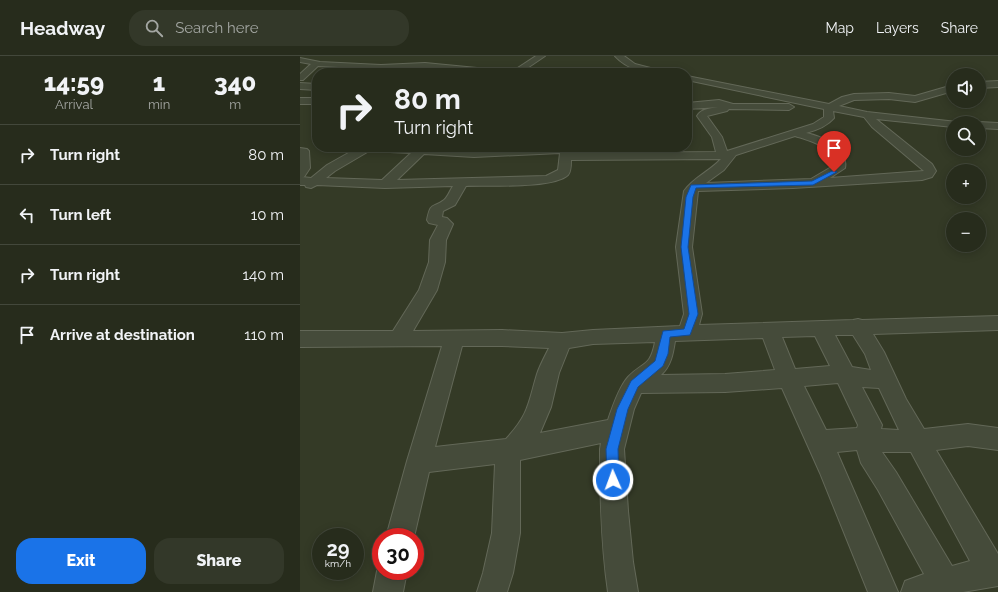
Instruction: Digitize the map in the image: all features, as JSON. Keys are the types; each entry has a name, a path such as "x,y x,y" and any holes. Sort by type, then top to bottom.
{"street":[{"path":"522,68 541,56"},
{"path":"618,56 632,66 640,68"},
{"path":"300,60 317,64 381,67 412,65 459,68"},
{"path":"313,68 317,64"},
{"path":"433,68 441,66"},
{"path":"301,81 312,69"},
{"path":"301,81 312,78"},
{"path":"692,79 867,115 946,123"},
{"path":"301,81 312,85"},
{"path":"986,85 998,84"},
{"path":"692,112 706,112 734,107 829,107 845,99 854,97 889,96 915,99 946,90"},
{"path":"302,103 312,102"},
{"path":"692,106 719,103 734,107"},
{"path":"627,152 727,154 796,133 826,120 829,118 829,107"},
{"path":"706,112 702,116 716,135 727,154"},
{"path":"693,187 813,183 922,176 928,174 930,171 928,167 871,121 867,115"},
{"path":"986,125 998,126"},
{"path":"796,133 821,140 840,159 841,165 839,168 813,183"},
{"path":"300,150 303,151 304,168 300,174"},
{"path":"300,192 331,168 358,152"},
{"path":"386,184 420,152"},
{"path":"431,152 466,166 535,180 554,178 564,172 565,152"},
{"path":"300,181 386,184 466,166 558,152"},
{"path":"623,592 616,533 612,449 623,409 635,384 660,364 663,354 676,333 693,314 684,247 689,197 693,187 720,167 727,154"},
{"path":"399,338 428,290 437,262 438,240 446,224 442,220 434,220 436,209 450,202 466,166"},
{"path":"301,340 454,338 562,341 593,337 676,333 858,326 998,323"},
{"path":"858,326 874,352 898,406 917,440 995,571 963,577 916,592"},
{"path":"821,328 870,425 866,437 870,456 887,481 944,583"},
{"path":"770,330 788,377 819,442 884,592"},
{"path":"402,528 419,461 454,338"},
{"path":"492,592 498,573 506,533 508,456 532,425 540,407 548,373 562,341"},
{"path":"635,384 725,383 788,377 845,374 857,378 886,379"},
{"path":"419,461 512,450 618,429"},
{"path":"819,442 852,440 866,437 885,441 917,440 968,435 998,439"},
{"path":"388,592 390,580"}],"route":[{"path":"613,480 612,449 623,409 629,396 635,384 641,378 647,376 660,364 666,334 687,333 693,314 692,296 684,247 689,197 693,187 813,183 834,172"}]}
